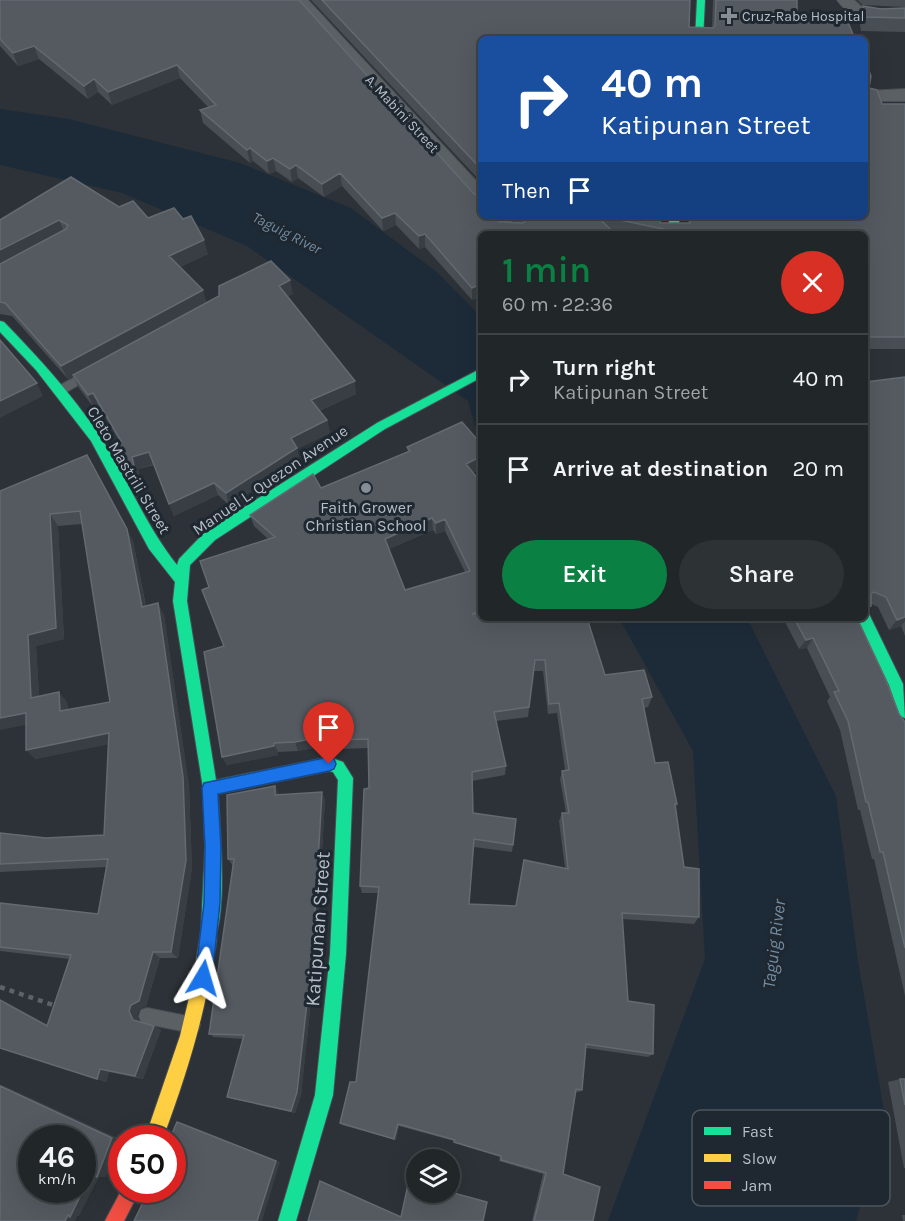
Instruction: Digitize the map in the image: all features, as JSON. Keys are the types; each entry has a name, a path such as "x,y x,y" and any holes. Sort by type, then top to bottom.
{"main road":[{"path":"699,36 701,0"},
{"name":"Cleto Mastrili Street","path":"0,326 59,391 95,438 154,545 181,579"},
{"name":"Manuel L. Quezon Avenue","path":"159,1125 177,1080 193,1026 203,978 212,903 213,847 210,788 180,601 184,563 210,536 381,426 478,374"},
{"path":"865,621 896,684 905,711"},
{"name":"Katipunan Street","path":"210,788 329,764 338,767 346,778 338,954 324,1095 287,1221"},
{"path":"114,1221 124,1203"}],"street":[{"name":"A. Mabini Street","path":"299,0 478,196"},
{"path":"845,0 845,3 854,10 868,14 905,14"},
{"path":"868,96 905,95"},
{"path":"499,219 509,231"}],"lane":[{"path":"59,391 107,364"},
{"path":"147,1016 193,1026"}],"path":[{"path":"0,987 62,1008"}],"water":[{"name":"Taguig River","path":"0,109 69,119 240,163 351,208 437,272 478,314 478,436 468,401 247,246 122,193 0,165"},
{"name":"Taguig River","path":"621,621 748,621 836,796 858,961 884,1110 692,1110 692,1206 860,1206 856,1221 608,1221 705,959 693,751"}],"building":[{"path":"0,0 299,0 474,194 478,194 478,219 523,223 523,219 600,219 612,231 478,231 478,285 472,288 425,234 419,236 395,213 382,218 340,173 322,184 296,165 290,169 273,158 267,161 250,148 247,150 200,110 216,105 177,65 108,92 94,79 84,86 34,46 13,53 0,39"},
{"path":"322,0 690,0 689,27 713,28 716,0 797,0 797,19 847,20 854,36 478,36 478,166"},
{"path":"863,6 881,9 905,8 905,18 865,17"},
{"path":"868,68 871,76 869,88 877,90 882,104 905,104 905,337 868,337 868,231 673,231 615,219 661,219 660,223 690,223 690,219 868,219"},
{"path":"71,177 119,207 133,201 148,218 174,208 183,219 191,216 204,240 169,256 203,290 61,366 5,303 0,302 0,264 66,229 68,225 59,220 0,250 0,220"},
{"path":"271,261 290,280 279,286 355,381 311,400 327,420 291,438 297,448 226,493 214,483 169,504 149,452 132,457 137,479 117,443 121,441 93,393 88,395 73,375 219,296 219,286"},
{"path":"0,340 37,383 0,401"},
{"path":"905,377 905,617 897,620 886,597 874,592 871,594 871,606 868,606 868,382"},
{"path":"462,422 478,440 478,458 466,464 478,479 478,612 472,614 478,613 478,621 588,621 605,675 644,670 652,697 642,699 655,763 668,762 677,804 675,804 684,867 699,869 699,917 622,913 628,1001 654,1005 653,1054 586,1044 582,1090 576,1089 563,1174 600,1187 593,1221 534,1221 546,1173 501,1160 501,1156 454,1142 455,1140 398,1124 394,1139 340,1123 350,1082 356,1082 379,887 360,886 364,789 369,788 368,739 339,740 326,736 295,742 274,743 274,746 222,757 204,652 224,646 202,590 209,587 200,561 275,537 250,515 313,474 321,488 410,451 407,447","holes":["432,518 436,523 445,519 470,571 405,590 385,539","535,660 545,660 549,704 559,703 569,770 562,771 569,813 562,813 568,869 524,860 516,906 469,904 474,839 513,845 516,819 473,813 472,772 506,766 494,712 529,707"]},
{"path":"87,455 127,529 142,607 158,603 183,777 186,860 171,952 153,952 139,1001 131,1005 129,1011 133,1020 154,1026 135,1076 100,1069 97,1079 0,1048 0,1000 47,1026 71,955 0,947 0,903 98,914 108,859 0,864 0,833 46,838 104,835 109,733 26,750 26,713 0,718 0,491","holes":["80,511 110,702 60,711 59,692 31,698 28,635 56,628 50,514"]},
{"path":"796,621 858,621 899,714 905,722 905,948 883,852 880,852 868,802 866,802 848,721 834,692 839,691 813,638 806,640"},
{"path":"275,786 275,795 322,792 313,949 297,1092 291,1111 227,1097 244,1035 209,1034 234,859 228,859 227,795"},
{"path":"900,1079 905,1079 905,1105"},
{"path":"0,1086 84,1125 18,1125 18,1203 77,1203 70,1217 68,1215 65,1221 0,1221"},
{"path":"186,1126 276,1161 257,1221 134,1221 143,1203 186,1203"},
{"path":"96,1131 108,1136 108,1148 97,1177"},
{"path":"320,1181 401,1217 406,1194 406,1203 460,1203 460,1195 487,1202 483,1221 308,1221"}],"traffic: fast":[{"path":"699,36 701,0"},
{"path":"672,231 674,219"},
{"path":"0,325 40,367 95,438 154,545 181,579"},
{"path":"209,931 213,847 210,788 180,601 184,563 210,536 381,426 478,374"},
{"path":"865,621 896,684 905,711"},
{"path":"210,788 329,764 338,767 346,778 338,954 324,1095 287,1221"}],"traffic: slow":[{"path":"159,1125 189,1036 201,985 209,931"}],"traffic: jam":[{"path":"114,1221 124,1203"}],"place":[{"name":"Cruz-Rabe Hospital","path":"729,16"},
{"name":"Faith Grower Christian School","path":"366,488"}],"route":[{"path":"203,978 212,903 213,847 210,788 329,764"}]}
